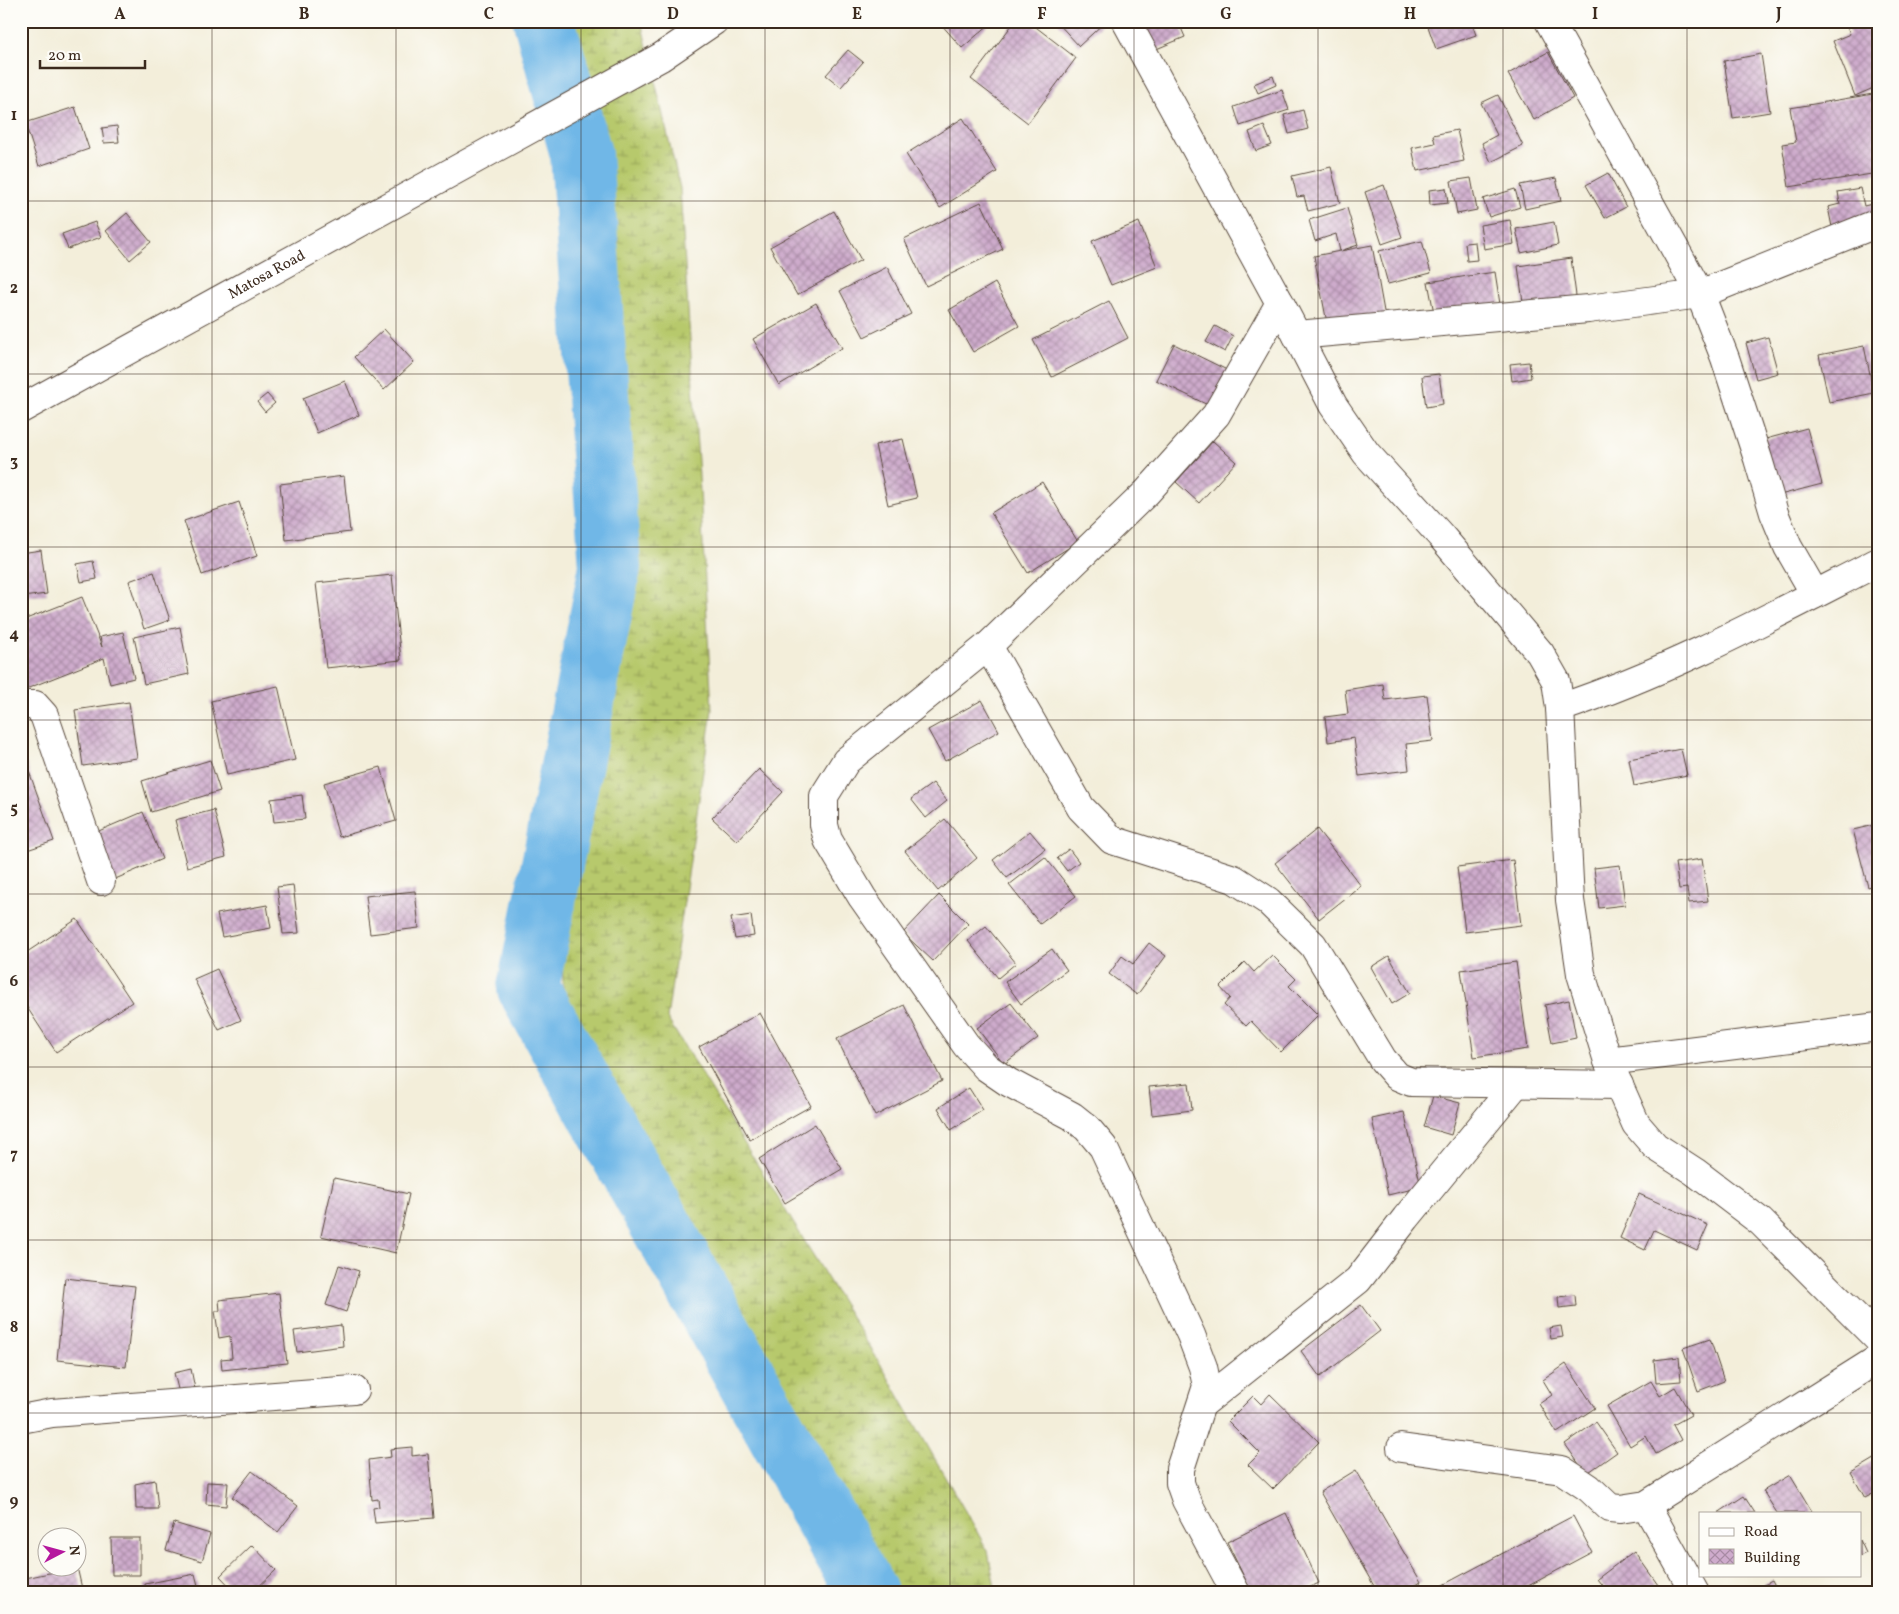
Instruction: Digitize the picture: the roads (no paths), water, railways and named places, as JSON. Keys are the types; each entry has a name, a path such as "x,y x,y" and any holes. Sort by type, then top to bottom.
{"street":[{"name":"Matosa Road","path":"21,408 511,141 661,57 714,21"},
{"path":"1126,21 1280,303 1333,405 1366,452 1441,536 1540,653 1556,681 1560,708 1570,900 1581,974 1608,1061 1636,1124 1655,1146 1695,1172 1761,1222 1878,1339"},
{"path":"1549,21 1700,294 1725,358 1774,513 1788,547 1815,594"},
{"path":"1297,336 1588,309 1700,294 1878,223"},
{"path":"1236,1593 1186,1500 1180,1483 1180,1469 1207,1386 1203,1367 1191,1335 1103,1146 1080,1122 1008,1082 986,1067 966,1045 862,897 828,840 824,825 824,796 846,761 988,646 1147,492 1216,415 1280,303"},
{"path":"1560,708 1601,695 1696,654 1878,562"},
{"path":"988,646 1081,808 1112,840 1234,879 1268,901 1313,945 1383,1060 1397,1076 1411,1082 1619,1085"},
{"path":"21,705 35,705 44,715 101,881"},
{"path":"1608,1061 1878,1027"},
{"path":"1202,1404 1358,1280 1406,1218 1516,1084"},
{"path":"1401,1448 1562,1470 1588,1488 1610,1508 1620,1509 1646,1505 1878,1359"},
{"path":"21,1419 52,1413 354,1390"},
{"path":"1646,1505 1695,1593"}],"waterway":[{"path":"544,21 581,154 610,567 528,988 867,1593"}]}
